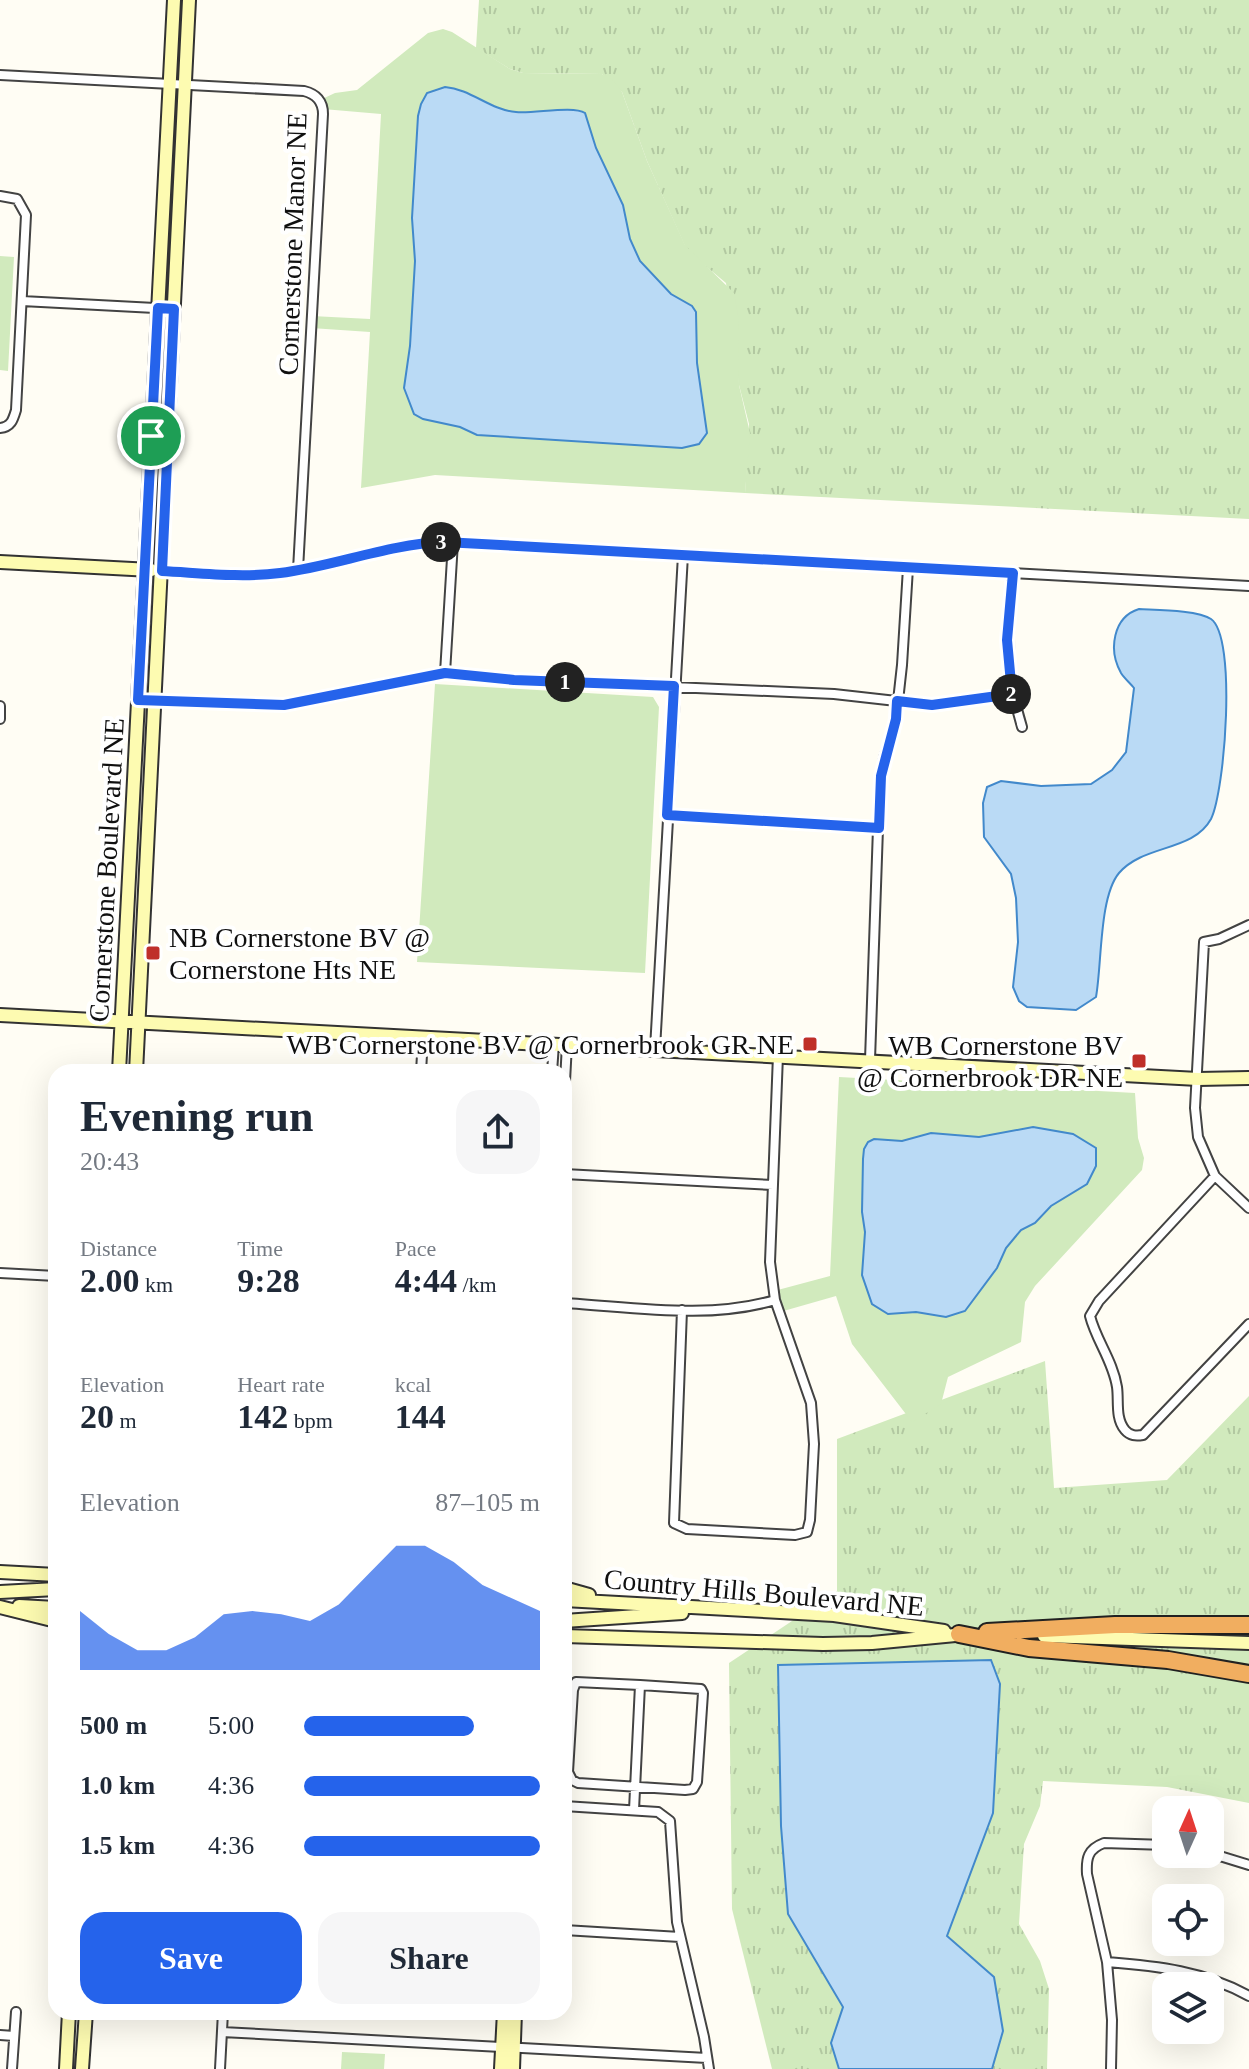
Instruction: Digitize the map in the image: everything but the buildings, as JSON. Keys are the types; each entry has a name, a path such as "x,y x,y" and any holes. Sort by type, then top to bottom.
{"highway":[{"path":"959,1634 1115,1625 1249,1625"},
{"path":"959,1634 1044,1650 1168,1660 1249,1674"}],"street":[{"name":"Cornerstone Boulevard NE","path":"119,1064 174,0"},
{"name":"Cornerstone Boulevard NE","path":"136,1064 189,0"},
{"name":"Cornerstone Manor NE","path":"0,75 304,91 316,95 323,109 298,570"},
{"path":"0,196 17,199 26,215 16,410 13,421 0,428"},
{"path":"22,301 174,309"},
{"path":"445,673 453,542"},
{"path":"0,562 234,575 298,570 399,546 453,542 1249,586"},
{"path":"655,1049 683,555"},
{"path":"870,1060 881,776 896,719 908,568"},
{"path":"1013,573 1007,640 1012,694 1022,727"},
{"path":"138,700 284,705 445,673 514,680 834,694 932,705 1012,694"},
{"path":"0,706 0,719"},
{"path":"667,815 879,828"},
{"path":"1249,925 1219,939 1204,942 1195,1108 1198,1137 1215,1176 1249,1208"},
{"path":"0,1015 139,1022"},
{"name":"Cornerstone Boulevard NE","path":"139,1022 1198,1079 1249,1078"},
{"path":"421,1064 423,1037"},
{"path":"554,1064 560,1044"},
{"path":"560,1044 561,1064"},
{"path":"682,1310 674,1523 687,1529 807,1532 813,1418 802,1373 775,1300 770,1252 778,1055"},
{"path":"572,1174 773,1185"},
{"path":"1215,1176 1099,1301 1090,1316 1111,1368 1117,1388 1120,1421 1125,1430 1143,1435 1249,1324"},
{"path":"0,1273 48,1276"},
{"path":"572,1303 729,1310 775,1300"},
{"path":"0,1572 48,1575"},
{"path":"0,1592 48,1589"},
{"path":"572,1592 640,1604"},
{"name":"Country Hills Boulevard NE","path":"572,1600 834,1615 959,1634 1249,1643"},
{"path":"0,1606 48,1608"},
{"path":"0,1606 48,1619"},
{"path":"572,1620 721,1608"},
{"name":"Country Hills Boulevard NE","path":"572,1636 823,1644 872,1643 959,1634"},
{"path":"572,1706 576,1682 698,1688 703,1693 696,1787 685,1790 578,1783 572,1780"},
{"path":"634,1810 640,1685"},
{"path":"572,1806 658,1812 670,1821 673,1888 680,1937 709,2069"},
{"path":"1111,2069 1112,2020 1107,1962 1086,1861 1096,1846 1104,1843 1152,1845"},
{"path":"1224,1857 1249,1865"},
{"path":"572,1930 680,1937"},
{"path":"1107,1962 1188,1971 1213,1978 1249,1996"},
{"path":"12,2069 16,2012"},
{"path":"66,2069 69,2020"},
{"path":"82,2069 85,2020"},
{"path":"220,2069 223,2020"},
{"path":"505,2020 513,2069"},
{"path":"501,2069 513,2020"},
{"path":"222,2032 707,2058"},
{"path":"0,2035 14,2036"}],"green space":[{"path":"479,0 1249,0 1249,519 745,493 749,424 739,385 726,283 685,246 647,161 622,92 602,74 523,73 510,69 476,48"},
{"path":"443,29 510,69 523,73 602,74 614,81 622,92 647,161 685,245 734,293 738,315 739,385 750,433 745,493 435,475 361,488 370,332 311,328 312,316 370,319 381,114 323,109 320,100 335,93 357,90 428,33"},
{"path":"0,256 14,257 8,371 0,370"},
{"path":"435,684 653,697 659,707 645,973 417,962"},
{"path":"839,1077 1135,1093 1138,1138 1144,1158 1142,1170 1035,1286 1025,1302 1021,1342 948,1377 941,1404 912,1422 852,1344 836,1296 780,1312 774,1291 830,1276"},
{"path":"1045,1361 1054,1488 1167,1480 1249,1396 1249,1803 1167,1787 1043,1781 1040,1806 1024,1844 1019,1924 1040,1961 1049,1989 1047,2069 772,2069 732,1909 729,1663 837,1591 837,1439"},
{"path":"342,2052 385,2054 384,2069 341,2069"}],"water":[{"path":"445,87 463,91 507,110 572,110 585,113 596,148 623,205 630,239 640,261 671,294 692,306 696,312 697,363 707,433 699,444 682,448 477,435 414,414 404,388 415,261 412,218 418,116 427,93"},
{"path":"1139,609 1205,616 1211,619 1219,632 1224,654 1226,715 1216,803 1211,819 1203,830 1181,843 1141,857 1119,873 1105,914 1096,997 1076,1010 1027,1007 1019,1001 1013,987 1018,942 1016,898 1011,874 984,837 983,803 987,787 1001,781 1041,786 1091,784 1112,770 1126,752 1134,688 1117,664 1115,635 1123,619"},
{"path":"1033,1127 1073,1134 1096,1148 1096,1166 1087,1184 1051,1206 1035,1223 1021,1230 965,1311 946,1317 916,1312 888,1314 872,1304 862,1275 865,1232 862,1212 863,1159 868,1142 874,1139 902,1141 931,1133 979,1137"},
{"path":"991,1660 1000,1684 993,1813 947,1936 994,1977 1003,2031 992,2069 839,2069 831,2043 843,2007 788,1914 781,1826 778,1665"}],"place":[{"name":"NB Cornerstone BV @ Cornerstone Hts NE","path":"153,953"},
{"name":"WB Cornerstone BV @ Cornerbrook GR NE","path":"810,1044"},
{"name":"WB Cornerstone BV @ Cornerbrook DR NE","path":"1139,1061"}],"route":[{"path":"158,308 174,309 162,571 234,575 279,573 399,546 444,542 1013,573 1007,640 1012,694 932,705 897,701 896,719 881,776 879,828 667,815 674,686 514,680 445,673 284,705 138,700 151,436 158,308"}]}
